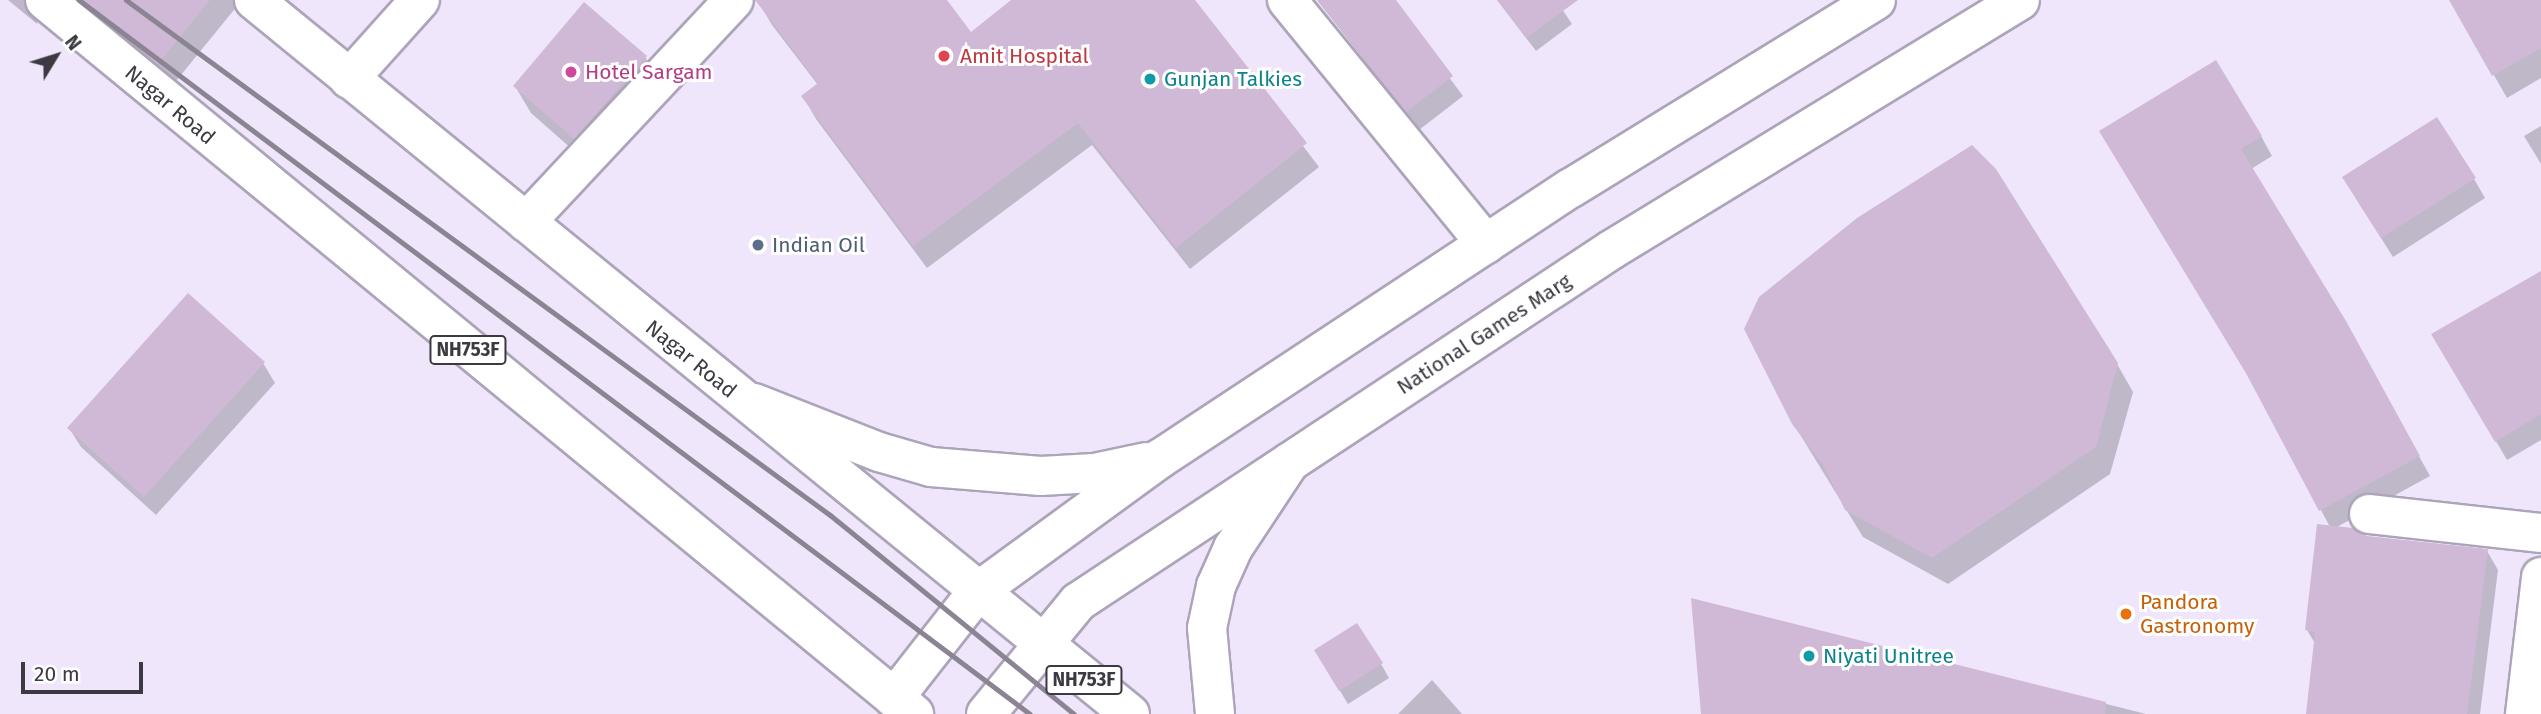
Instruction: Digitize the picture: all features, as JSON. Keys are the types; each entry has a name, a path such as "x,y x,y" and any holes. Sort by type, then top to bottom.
{"main road":[{"name":"Nagar Road","path":"45,0 904,706"},
{"name":"Nagar Road","path":"254,0 1040,644 1130,714"},
{"path":"349,79 420,0"},
{"path":"526,222 734,0"},
{"path":"1287,0 1486,244"},
{"path":"904,706 977,592 1161,458 1486,244 1877,0"},
{"name":"National Games Marg","path":"986,714 1040,644 1078,603 1611,250 2020,0"},
{"path":"738,397 879,452 931,467 1041,476 1094,473 1161,458"},
{"path":"1215,714 1207,628 1216,586 1233,548 1290,462"},
{"path":"2369,514 2541,533"},
{"path":"2525,714 2541,577"}],"building":[{"path":"79,0 210,0 158,64"},
{"path":"755,0 947,0 971,32 1011,0 1195,0 1307,143 1176,248 1078,123 913,246 801,96 818,83"},
{"path":"1318,0 1396,0 1453,76 1406,112"},
{"path":"1498,0 1578,0 1526,38"},
{"path":"2449,0 2541,0 2541,48 2492,76"},
{"name":"Hotel Sargam","path":"584,2 647,56 574,139 513,86"},
{"path":"2216,60 2262,136 2241,149 2346,321 2420,456 2319,511 2247,375 2099,131"},
{"path":"2437,117 2476,178 2381,238 2342,177"},
{"path":"1972,145 1996,169 2118,363 2096,447 1932,558 1845,510 1823,465 1792,424 1744,329 1759,297 1857,218"},
{"path":"2541,271 2541,414 2495,442 2431,334"},
{"path":"188,293 265,362 144,497 67,428"},
{"path":"2317,524 2353,528 2367,536 2488,549 2467,714 2306,714 2315,632 2305,630"},
{"name":"Niyati Unitree","path":"1691,598 2106,702 2105,714 1701,714"},
{"path":"1357,623 1383,663 1339,691 1314,650"}],"railway":[{"path":"79,0 1030,714"},
{"path":"126,0 830,515 1074,714"}],"place":[{"name":"Amit Hospital","path":"944,56"},
{"name":"Hotel Sargam","path":"571,72"},
{"name":"Gunjan Talkies","path":"1150,79"},
{"name":"Indian Oil","path":"758,245"},
{"name":"Pandora Gastronomy","path":"2126,614"},
{"name":"Niyati Unitree","path":"1809,656"}]}
